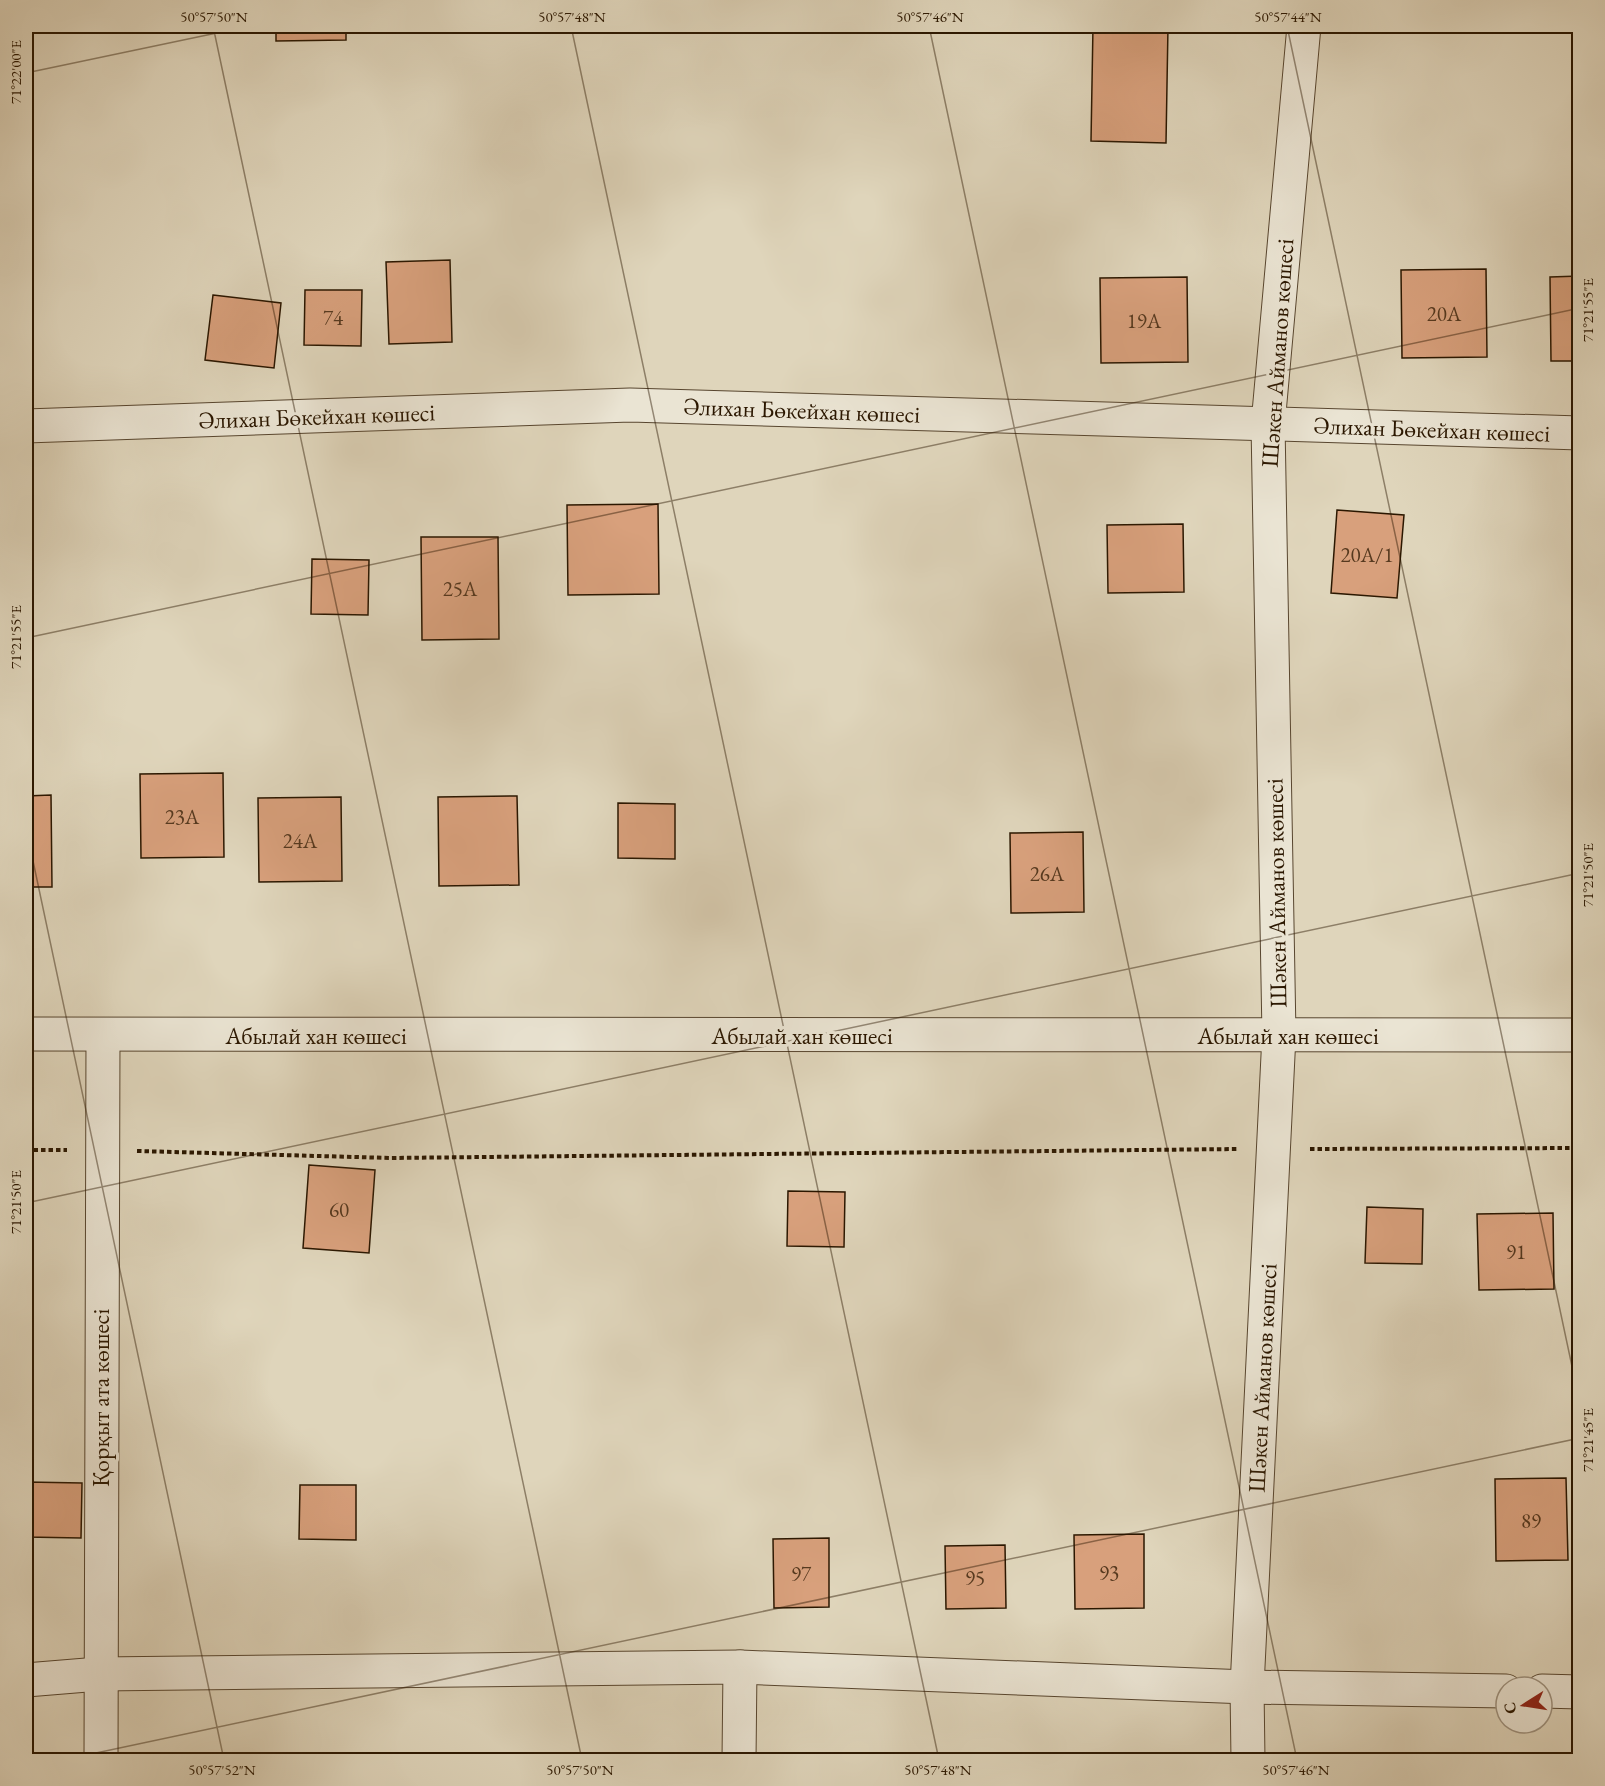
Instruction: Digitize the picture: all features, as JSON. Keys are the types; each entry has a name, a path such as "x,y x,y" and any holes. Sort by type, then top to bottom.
{"street":[{"name":"Шәкен Айманов көшесі","path":"1248,1761 1247,1687 1279,1035 1268,424 1304,26"},
{"name":"Әлихан Бөкейхан көшесі","path":"26,426 630,405 1580,433"},
{"name":"Абылай хан көшесі","path":"26,1034 1580,1035"},
{"name":"Қорқыт ата көшесі","path":"101,1761 99,1674 103,1035"},
{"path":"739,1761 740,1667"},
{"path":"26,1680 99,1674 740,1667 1247,1687 1494,1691"},
{"path":"1554,1691 1580,1692"}],"path":[{"path":"26,1150 391,1158 1580,1148"}],"building":[{"path":"276,26 346,26 346,40 276,41"},
{"path":"1093,26 1168,26 1166,143 1091,141"},
{"path":"450,260 452,342 389,344 386,262"},
{"path":"1486,269 1487,357 1402,358 1401,270"},
{"path":"1580,276 1580,361 1551,361 1550,277"},
{"path":"1187,277 1188,362 1101,363 1100,278"},
{"path":"305,290 362,290 361,346 304,345"},
{"path":"213,295 281,303 274,368 205,360"},
{"path":"658,504 659,594 568,595 567,505"},
{"path":"1337,510 1404,515 1397,598 1331,593"},
{"path":"1183,524 1184,592 1108,593 1107,525"},
{"path":"421,537 498,537 499,639 422,640"},
{"path":"312,559 369,560 368,615 311,614"},
{"path":"223,773 224,857 141,858 140,774"},
{"path":"51,795 52,887 26,887 26,796"},
{"path":"517,796 519,885 439,886 438,797"},
{"path":"341,797 342,881 259,882 258,798"},
{"path":"618,803 675,804 675,859 618,858"},
{"path":"1083,832 1084,912 1011,913 1010,833"},
{"path":"309,1165 375,1170 369,1253 303,1248"},
{"path":"788,1191 845,1192 844,1247 787,1246"},
{"path":"1367,1207 1423,1209 1422,1264 1365,1263"},
{"path":"1553,1213 1554,1289 1479,1290 1477,1214"},
{"path":"1566,1478 1568,1560 1496,1561 1495,1479"},
{"path":"26,1482 82,1483 81,1538 26,1537"},
{"path":"300,1485 356,1485 356,1540 299,1539"},
{"path":"1144,1534 1144,1608 1075,1609 1074,1535"},
{"path":"829,1538 829,1607 774,1608 773,1539"},
{"path":"1005,1545 1006,1608 946,1609 945,1546"},
{"path":"1516,1753 1516,1760 1441,1760 1441,1754"},
{"path":"1580,1753 1580,1760 1566,1760 1565,1755"}]}
